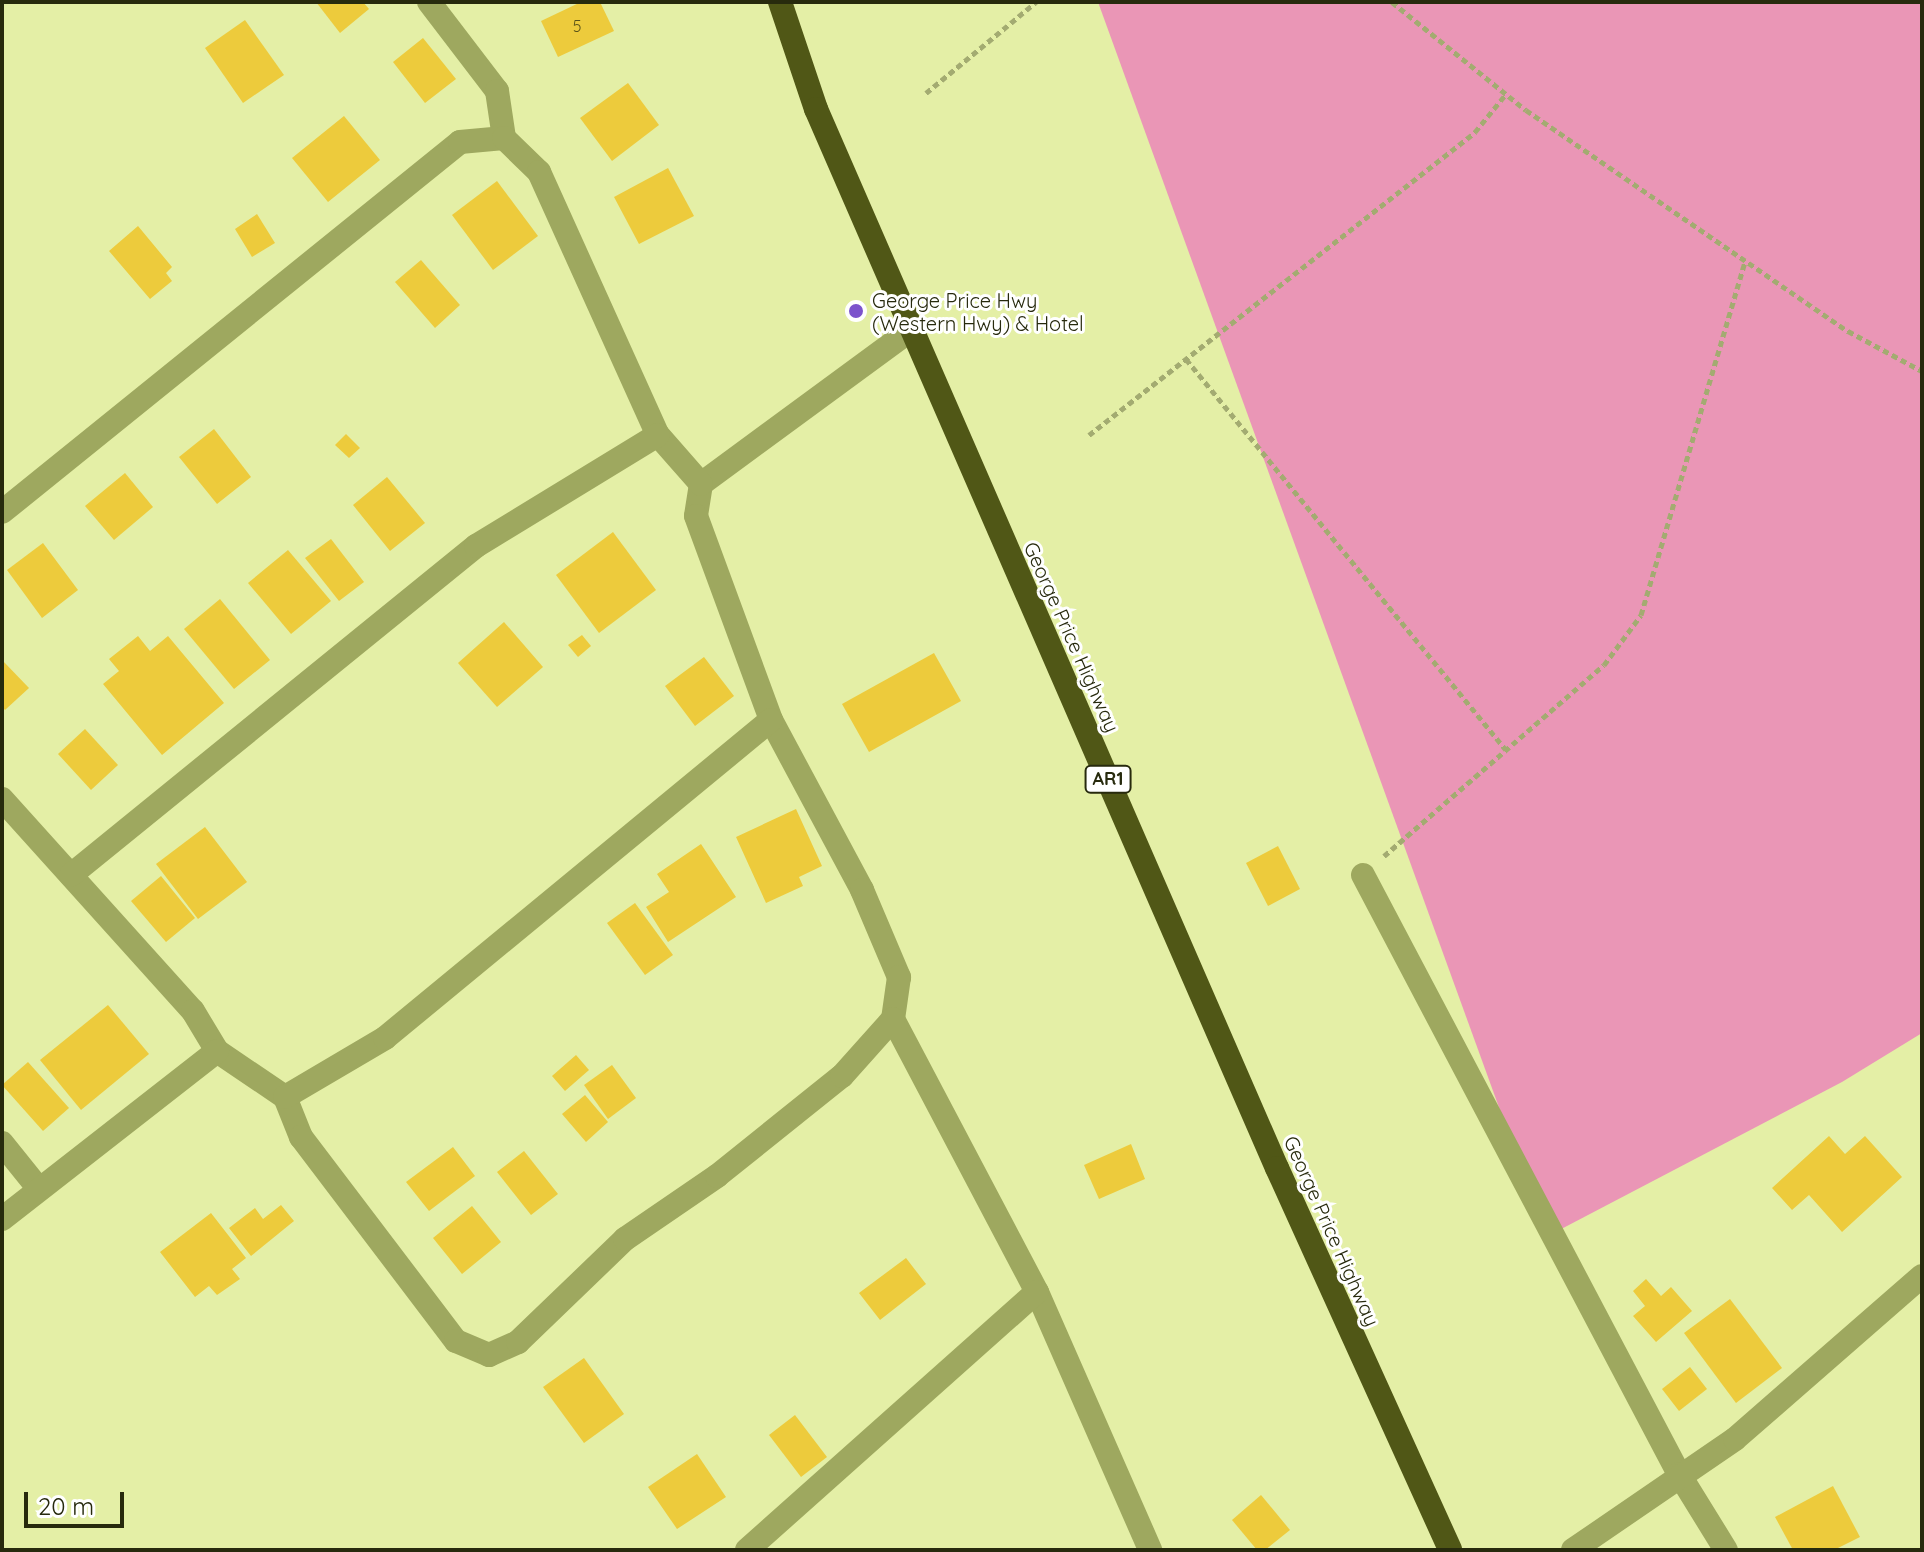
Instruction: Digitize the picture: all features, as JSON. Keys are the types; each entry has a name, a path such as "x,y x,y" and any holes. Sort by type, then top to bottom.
{"highway":[{"name":"George Price Highway","path":"780,2 816,109 1277,1168 1450,1550"}],"street":[{"path":"429,2 497,91 504,138 539,172 658,435 701,484"},
{"path":"2,512 460,142 504,138"},
{"path":"2,799 193,1011 217,1051 285,1097 301,1137 456,1341 489,1355 518,1342 655,1215 717,1176 842,1076 893,1019 899,977 862,890 771,720 696,516 701,484 912,329"},
{"path":"71,875 476,546 658,435"},
{"path":"285,1097 385,1038 771,720"},
{"path":"1363,875 1679,1474 1726,1550"},
{"path":"893,1019 1037,1292 1150,1550"},
{"path":"2,1219 217,1051"},
{"path":"2,1143 39,1189"},
{"path":"1573,1550 1679,1474 1735,1439 1922,1276"},
{"path":"747,1550 1037,1292"}],"path":[{"path":"926,93 1036,2"},
{"path":"1392,2 1506,94 1745,261 1848,331 1922,371"},
{"path":"1089,435 1475,132 1506,94"},
{"path":"1363,875 1604,665 1641,615 1745,261"},
{"path":"1186,359 1506,750"}],"shaded area":[{"path":"1098,2 1922,2 1922,1033 1842,1082 1546,1237"}],"building":[{"path":"316,2 363,2 369,9 340,33"},
{"path":"581,2 600,2 614,31 558,57 541,21"},
{"path":"245,20 284,75 243,103 205,48"},
{"path":"423,38 456,79 425,103 393,62"},
{"path":"628,83 659,125 612,161 580,118"},
{"path":"344,116 380,160 328,202 292,158"},
{"path":"668,168 694,216 639,244 614,197"},
{"path":"497,181 538,236 493,270 452,215"},
{"path":"257,214 275,243 252,257 235,229"},
{"path":"138,226 172,267 166,273 172,281 150,299 109,251"},
{"path":"421,260 460,305 435,328 395,282"},
{"path":"214,429 251,477 217,504 179,457"},
{"path":"346,434 360,448 349,458 335,445"},
{"path":"125,473 153,507 114,540 85,506"},
{"path":"387,477 425,523 390,551 353,505"},
{"path":"613,532 656,590 599,633 556,575"},
{"path":"331,539 364,582 339,601 305,558"},
{"path":"43,543 78,590 42,618 7,570"},
{"path":"288,550 331,601 291,634 248,583"},
{"path":"220,599 270,660 234,689 184,629"},
{"path":"504,622 543,667 497,707 458,663"},
{"path":"582,635 591,646 578,657 568,645"},
{"path":"138,636 150,651 168,636 224,703 162,755 103,684 119,671 109,659"},
{"path":"934,653 961,701 869,752 842,704"},
{"path":"704,657 734,696 695,726 665,686"},
{"path":"2,660 29,688 5,710 2,707"},
{"path":"85,729 118,765 91,790 58,754"},
{"path":"796,809 822,866 799,877 803,886 766,903 736,837"},
{"path":"205,827 247,882 198,919 156,864"},
{"path":"701,844 736,897 668,942 646,907 669,892 657,874"},
{"path":"1278,846 1300,889 1268,906 1246,863"},
{"path":"161,876 195,918 166,942 131,901"},
{"path":"635,903 673,955 645,975 607,923"},
{"path":"108,1005 149,1054 81,1110 40,1060"},
{"path":"576,1055 589,1070 565,1091 552,1076"},
{"path":"28,1062 69,1108 43,1131 2,1085"},
{"path":"612,1065 636,1098 608,1119 584,1085"},
{"path":"585,1095 608,1122 586,1142 562,1114"},
{"path":"1829,1136 1845,1154 1865,1136 1902,1177 1842,1232 1809,1195 1792,1210 1772,1188"},
{"path":"1131,1144 1145,1179 1099,1199 1084,1165"},
{"path":"453,1147 475,1176 429,1211 406,1182"},
{"path":"524,1151 558,1194 531,1215 497,1172"},
{"path":"281,1205 294,1221 251,1256 229,1228 255,1208 263,1219"},
{"path":"472,1206 501,1242 462,1274 433,1238"},
{"path":"211,1213 246,1258 232,1269 240,1279 217,1295 209,1286 195,1297 160,1252"},
{"path":"906,1258 926,1284 880,1320 859,1293"},
{"path":"1646,1279 1661,1296 1671,1287 1692,1311 1656,1342 1633,1316 1645,1306 1633,1291"},
{"path":"1730,1299 1782,1368 1736,1403 1684,1333"},
{"path":"584,1358 624,1414 584,1443 543,1387"},
{"path":"1690,1367 1707,1389 1679,1411 1662,1389"},
{"path":"795,1415 827,1457 801,1477 769,1435"},
{"path":"697,1454 726,1497 677,1529 648,1487"},
{"path":"1833,1486 1860,1537 1834,1550 1793,1550 1775,1517"},
{"path":"1261,1495 1290,1530 1265,1550 1257,1550 1232,1520"}],"place":[{"name":"George Price Hwy (Western Hwy) & Hotel","path":"856,311"}]}
